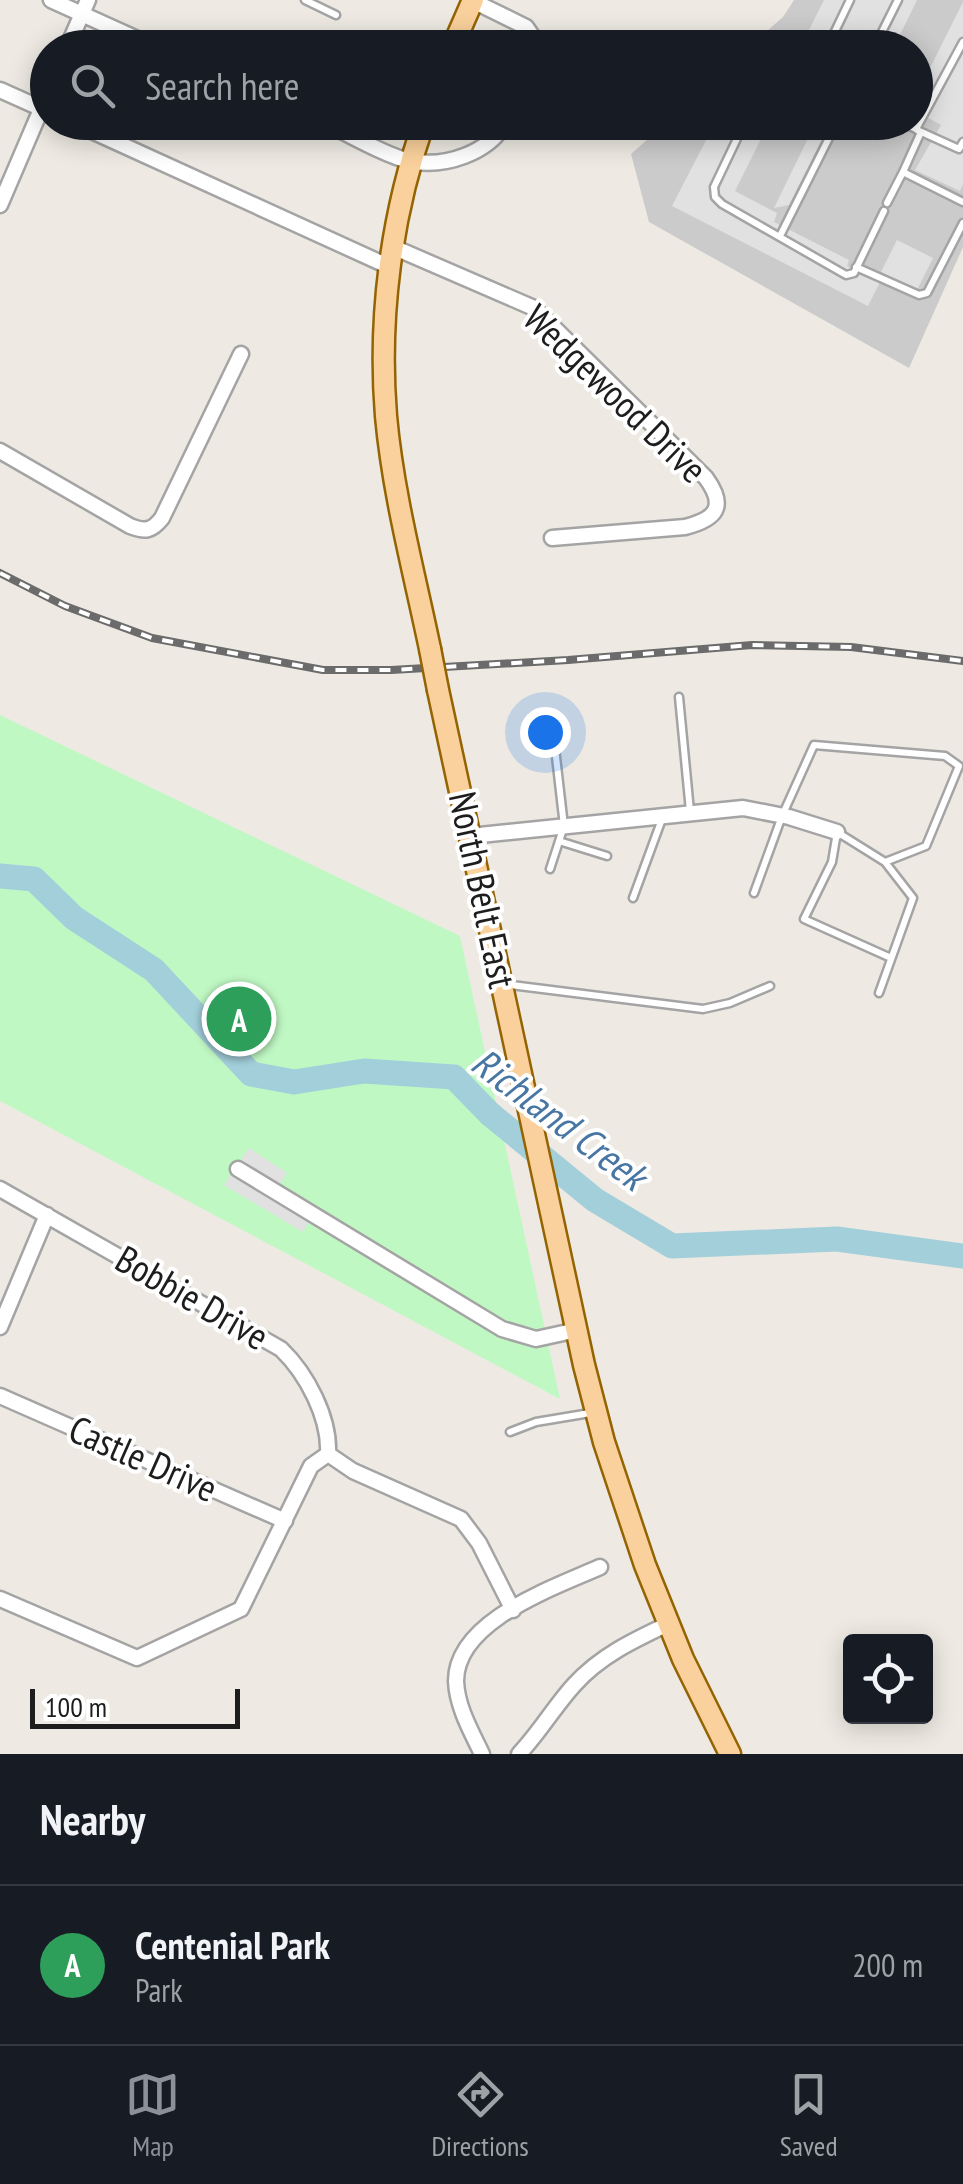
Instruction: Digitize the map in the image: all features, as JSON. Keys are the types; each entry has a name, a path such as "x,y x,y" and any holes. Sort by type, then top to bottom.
{"main road":[{"path":"460,30 473,0"},
{"name":"North Belt East","path":"418,140 392,257 384,344 386,417 430,649 596,1411 644,1564 730,1754"}],"street":[{"path":"51,0 84,7 125,30"},
{"path":"473,0 528,30"},
{"path":"0,90 30,104"},
{"path":"0,205 30,140"},
{"path":"115,140 392,257"},
{"path":"364,140 410,161 459,158 481,150 493,140"},
{"name":"Wedgewood Drive","path":"392,257 534,308 716,491 714,514 704,522 552,538"},
{"path":"0,452 130,526 150,530 162,518 241,354"},
{"path":"470,836 743,808 837,832"},
{"path":"238,1169 502,1330 536,1339 576,1330"},
{"name":"Bobbie Drive","path":"0,1189 282,1349 301,1372 327,1427 328,1454"},
{"path":"0,1327 47,1215"},
{"name":"Castle Drive","path":"0,1396 285,1521"},
{"path":"0,1599 137,1658 241,1609 311,1466 328,1454 353,1472 461,1519 479,1543 513,1610"},
{"path":"482,1754 458,1699 458,1662 474,1636 513,1610 600,1567"},
{"path":"519,1754 574,1684 592,1668 628,1643 668,1624"}],"lane":[{"path":"305,0 336,15"},
{"path":"836,30 850,0"},
{"path":"883,30 898,0"},
{"path":"933,101 963,42"},
{"path":"933,137 962,148"},
{"path":"736,140 714,187 715,196 846,275 854,273 914,140"},
{"path":"780,236 828,140"},
{"path":"902,172 963,202"},
{"path":"856,267 919,296 927,293 963,223"},
{"path":"679,696 690,812"},
{"path":"550,869 564,826 552,722"},
{"path":"754,894 782,816 814,745 945,756 959,766 926,846 884,862"},
{"path":"633,898 663,815"},
{"path":"879,993 912,898 884,862 837,832 832,862 804,918 891,958"},
{"path":"559,841 607,856"},
{"path":"502,984 703,1009 730,1003 770,986"},
{"path":"510,1432 536,1422 596,1411"}],"shaded area":[{"path":"794,0 963,0 963,247 909,368 649,222 631,154 647,140 933,140 933,30 768,30"},
{"path":"824,0 917,0 902,30 809,30"},
{"path":"963,2 960,191 915,170 941,125 933,121 933,62"},
{"path":"706,140 760,140 735,191 777,213 774,222 849,260 847,266 880,282 868,306 672,206"},
{"path":"807,140 822,140 789,205 774,208"},
{"path":"897,240 933,258 917,290 881,272"},
{"path":"249,1148 287,1173 276,1190 313,1214 303,1232 224,1185"}],"green space":[{"path":"0,715 460,936 560,1399 0,1101"}],"waterway":[{"name":"Richland Creek","path":"0,876 34,879 74,918 154,970 251,1074 294,1082 364,1071 454,1077 490,1114 595,1200 672,1246 837,1239 963,1256"}],"railway":[{"path":"0,573 65,606 152,638 323,670 568,660 752,645 851,647 963,661"}],"place":[{"name":"Centenial Park","path":"239,1019"}]}
